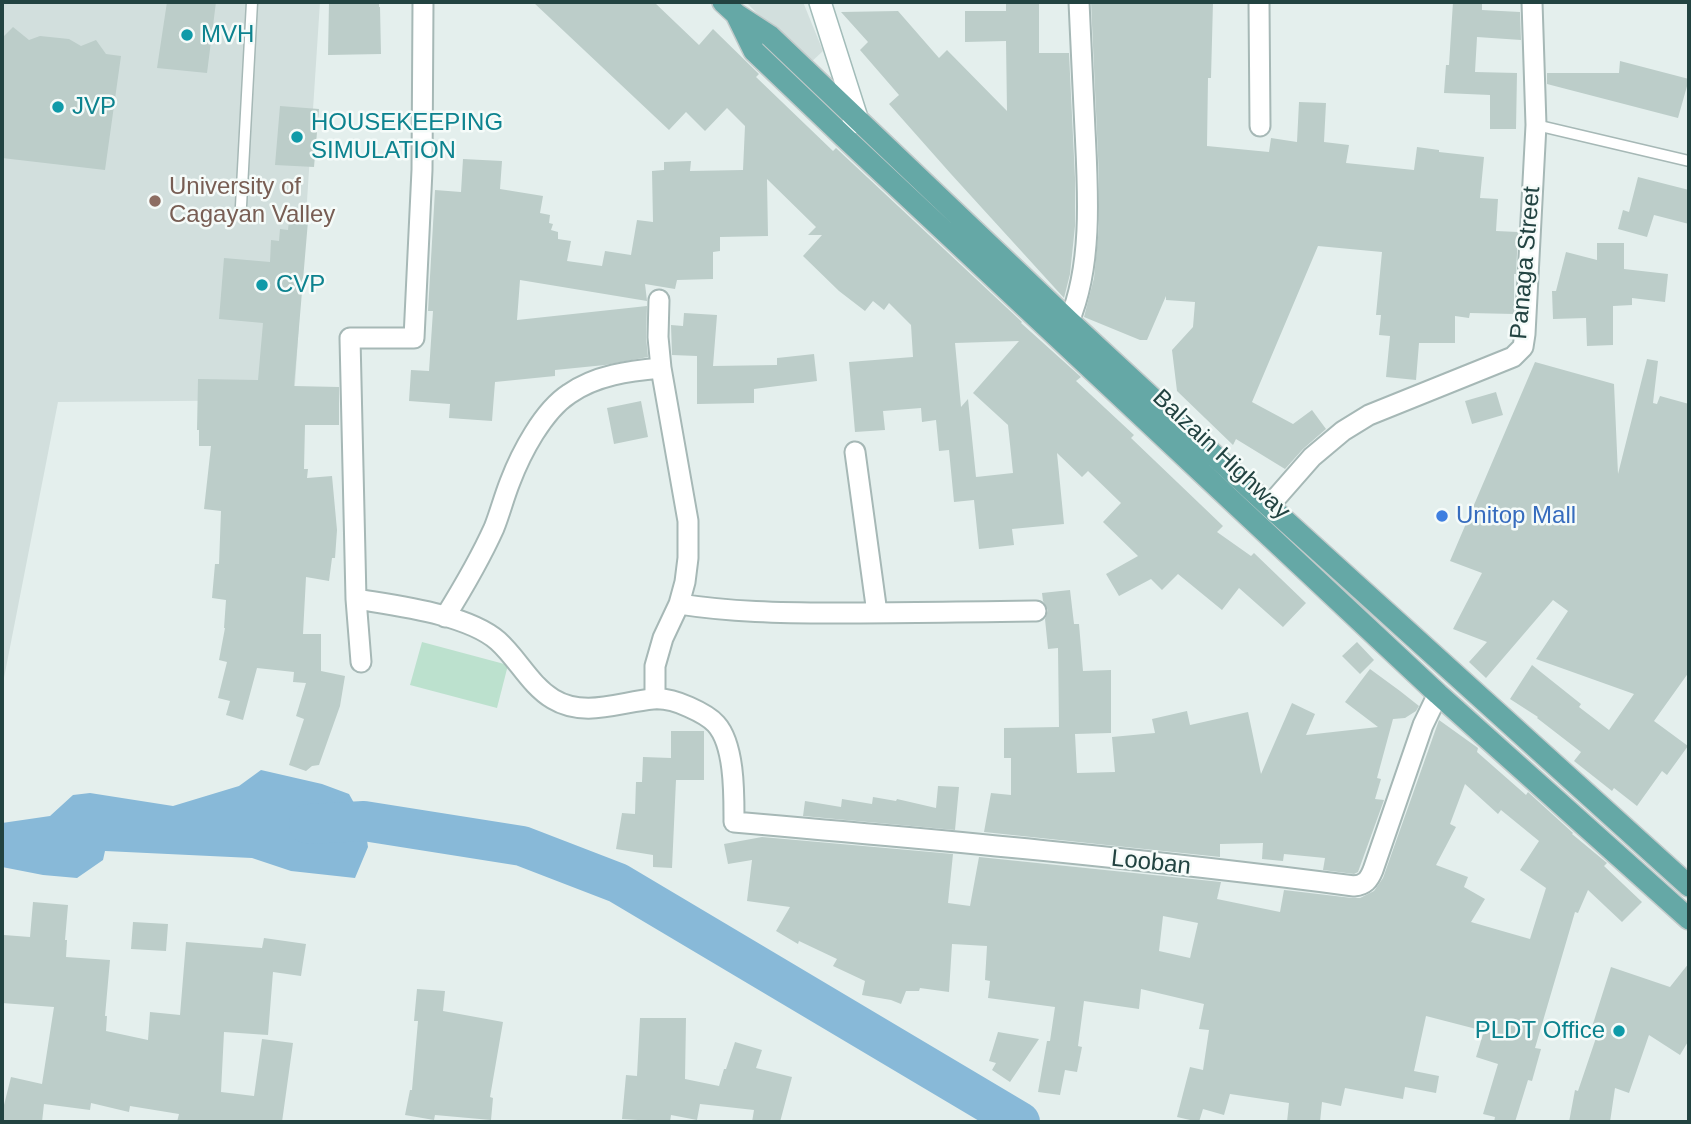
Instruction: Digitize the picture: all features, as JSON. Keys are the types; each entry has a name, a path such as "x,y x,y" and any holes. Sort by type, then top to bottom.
{"main road":[{"path":"820,2 857,118 843,136"},
{"name":"Balzain Highway","path":"729,8 769,36 1069,321 1269,506 1689,886"},
{"name":"Balzain Highway","path":"729,8 754,51 843,136 1437,694 1689,919"}],"street":[{"path":"361,662 356,599 350,338 414,338 422,170 423,2"},
{"path":"1069,321 1077,303 1082,275 1088,190 1079,2"},
{"path":"1259,2 1260,126"},
{"name":"Panaga Street","path":"1269,506 1312,457 1343,431 1368,415 1513,357 1523,347 1536,125 1532,2"},
{"path":"356,599 408,608 470,624 495,638 512,654 530,679 553,699 570,706 610,707 655,699 655,666 685,582 688,558 688,521 660,368 659,300"},
{"path":"445,617 471,575 495,526 511,478 548,412 568,394 597,379 660,368"},
{"path":"855,452 877,613"},
{"path":"678,604 743,611 1036,611"},
{"name":"Looban","path":"655,699 676,701 700,711 717,724 727,746 734,782 734,822 905,836 1360,886 1370,878 1423,725 1437,694"}],"lane":[{"path":"241,206 252,2"},
{"path":"1536,125 1689,161"}],"shaded area":[{"name":"University of Cagayan Valley","path":"2,2 320,2 294,400 58,402 2,688"},
{"path":"746,2 803,2 823,51 808,65"}],"green space":[{"path":"422,642 508,665 497,708 410,685"}],"water":[{"path":"261,770 322,784 349,794 364,821 368,847 355,878 291,871 252,858 105,851 103,860 77,878 2,867 2,823 50,816 73,795 90,793 173,806 239,786"}],"building":[{"name":"MVH","path":"167,2 216,2 207,73 157,68"},
{"path":"329,2 379,2 381,54 328,55"},
{"path":"533,2 654,2 699,45 713,29 759,74 756,77 833,151 836,148 1081,377 1076,381 1134,435 1131,438 1223,526 1217,532 1251,556 1254,553 1306,603 1283,627 1239,588 1222,610 1178,574 1162,590 1151,579 1119,596 1106,574 1138,556 1103,522 1121,503 1088,471 1082,477 1057,453 1064,524 1012,529 1014,545 979,549 974,500 954,502 949,450 939,451 936,420 922,422 921,408 883,411 885,430 855,432 849,362 913,357 911,325 889,303 884,310 873,301 865,311 839,291 803,256 822,235 808,235 816,227 767,179 768,236 720,237 720,251 713,252 713,279 677,280 675,289 645,284 647,301 520,280 517,320 647,306 648,357 555,370 555,376 495,382 492,421 449,418 450,404 409,401 411,370 429,371 433,311 428,311 435,190 461,192 463,159 502,161 500,189 543,196 540,213 550,215 549,223 553,224 551,230 558,232 558,239 571,241 567,261 602,266 605,251 631,255 637,220 653,222 652,171 664,170 664,162 691,161 690,171 743,170 745,126 727,108 705,131 686,112 669,130","holes":["1019,341 973,393 1008,425 1013,473 976,477 968,399 961,407 955,343"]},
{"path":"1006,2 1039,2 1039,53 1069,53 1075,226 1070,274 1064,298 889,104 899,95 860,50 868,42 841,12 898,11 939,58 947,50 1007,111 1006,41 965,42 965,11 1006,11"},
{"path":"1091,2 1213,2 1207,146 1269,152 1271,138 1297,142 1299,102 1326,103 1324,142 1349,145 1346,163 1414,170 1417,147 1484,157 1480,198 1498,199 1496,231 1518,232 1514,314 1470,313 1469,318 1455,316 1455,343 1419,343 1416,380 1386,377 1390,336 1379,335 1381,315 1376,315 1382,252 1318,246 1252,402 1293,424 1312,410 1326,429 1285,469 1236,439 1233,445 1177,391 1172,350 1193,327 1195,302 1166,300 1166,296 1147,340 1140,340 1084,317 1094,278 1099,227"},
{"path":"1453,2 1482,2 1482,10 1520,12 1521,40 1477,37 1475,72 1517,73 1516,129 1490,129 1490,95 1444,93 1446,65 1449,65"},
{"name":"JVP","path":"13,27 29,40 40,36 69,39 81,46 96,40 106,54 121,56 105,170 2,158 2,38"},
{"path":"1620,61 1689,79 1678,118 1547,84 1547,73 1619,73"},
{"name":"HOUSEKEEPING SIMULATION","path":"280,106 319,109 314,167 275,165"},
{"path":"1638,177 1689,190 1689,224 1654,215 1647,237 1618,229 1623,210 1629,212"},
{"path":"289,220 308,221 294,386 339,387 339,425 305,425 304,469 308,469 307,478 332,476 337,530 335,558 332,558 329,581 306,577 303,634 321,634 321,671 345,676 340,706 319,765 306,771 289,765 304,719 296,716 306,683 293,682 294,672 257,668 243,720 226,715 230,701 218,698 227,662 219,660 225,628 226,600 212,598 215,564 219,564 221,511 204,509 211,446 199,446 197,430 198,379 258,380 263,323 219,319 224,258 270,262 271,240 279,241 280,229 288,230"},
{"path":"1597,243 1624,243 1624,269 1668,274 1665,302 1632,298 1632,305 1613,306 1613,345 1587,346 1586,318 1553,319 1552,291 1556,291 1566,252 1597,260"},
{"path":"684,313 717,315 713,366 777,365 777,358 814,354 817,381 754,389 754,403 697,404 697,356 672,355 671,325 683,326"},
{"path":"1647,359 1658,361 1653,403 1657,404 1660,396 1689,404 1689,672 1654,721 1688,746 1667,775 1662,771 1637,806 1614,788 1612,791 1574,761 1581,752 1538,717 1510,699 1532,665 1609,730 1634,694 1536,659 1568,611 1553,600 1486,678 1469,662 1487,642 1453,629 1482,573 1450,561 1535,362 1614,384 1618,474"},
{"path":"1496,392 1503,415 1472,424 1465,401"},
{"path":"641,401 648,437 614,444 607,408"},
{"path":"1070,590 1074,624 1079,624 1083,671 1111,670 1111,733 1075,734 1077,773 1115,772 1112,737 1155,733 1152,719 1187,711 1190,725 1248,712 1261,774 1292,703 1315,714 1306,735 1378,727 1345,702 1370,669 1419,706 1405,718 1393,719 1377,778 1381,779 1375,799 1384,800 1358,872 1354,874 1323,870 1325,858 1284,854 1283,861 1262,859 1263,843 1220,844 1220,857 984,832 991,793 1011,795 1011,758 1004,758 1004,728 1059,727 1058,648 1048,649 1045,619 1048,610 1042,593"},
{"path":"1357,642 1374,660 1360,674 1342,656"},
{"path":"1439,720 1478,748 1477,752 1526,795 1528,792 1607,863 1604,866 1642,902 1622,922 1588,890 1578,913 1575,912 1535,1048 1541,1049 1532,1081 1528,1080 1515,1122 1494,1122 1495,1117 1483,1114 1498,1064 1476,1057 1484,1031 1426,1016 1414,1071 1439,1076 1436,1093 1405,1087 1403,1099 1345,1088 1341,1106 1322,1102 1320,1122 1287,1122 1289,1103 1230,1094 1224,1115 1203,1109 1199,1122 1177,1117 1190,1067 1203,1070 1209,1030 1199,1029 1204,1004 1141,989 1139,1009 1084,1001 1078,1046 1082,1047 1077,1072 1065,1070 1060,1095 1038,1092 1055,1007 988,998 990,981 985,980 987,946 952,944 949,992 920,988 919,991 906,991 901,1004 862,995 865,981 833,966 837,959 799,941 798,944 776,931 790,907 747,901 752,860 728,864 724,844 762,837 953,854 948,903 970,906 979,857 1221,882 1217,899 1280,912 1284,890 1360,898 1374,891 1383,878","holes":["1465,784 1498,814 1501,810 1539,841 1520,870 1546,888 1530,939 1471,922 1485,899 1464,887 1468,877 1436,865 1456,827 1450,824","1163,916 1198,923 1190,958 1159,951"]},
{"path":"671,731 704,731 704,780 676,780 672,868 653,867 653,855 616,849 622,813 635,814 636,782 642,782 643,757 671,758"},
{"path":"938,786 959,787 955,830 803,816 805,801 841,807 842,799 872,804 873,797 897,799 936,808"},
{"path":"33,902 68,905 66,957 110,960 106,1031 148,1040 150,1012 180,1015 186,942 262,948 264,938 306,944 301,976 273,972 268,1035 224,1032 221,1092 254,1096 262,1039 293,1043 282,1122 177,1122 179,1114 130,1106 129,1112 91,1103 90,1110 44,1104 42,1122 2,1122 11,1077 42,1084 54,1007 2,1003 4,935 30,937"},
{"path":"133,922 168,924 166,951 131,949"},
{"path":"1689,963 1689,1040 1680,1055 1649,1035 1629,1093 1615,1088 1610,1122 1569,1122 1575,1090 1578,1091 1598,1032 1591,1030 1611,967 1670,987"},
{"path":"417,989 445,991 443,1011 503,1022 490,1097 493,1098 491,1120 435,1115 434,1120 405,1115 412,1090 418,1021 414,1021"},
{"path":"640,1018 686,1018 685,1079 719,1086 735,1042 762,1050 756,1068 792,1077 780,1122 752,1122 754,1110 700,1104 697,1120 671,1115 670,1122 622,1119 626,1075 637,1076"},
{"path":"998,1032 1039,1039 1010,1082 992,1070 996,1063 989,1061"}],"waterway":[{"path":"309,824 364,821 522,846 618,883 1020,1122"}],"place":[{"name":"MVH","path":"187,35"},
{"name":"JVP","path":"58,107"},
{"name":"HOUSEKEEPING SIMULATION","path":"297,137"},
{"name":"University of Cagayan Valley","path":"155,201"},
{"name":"CVP","path":"262,285"},
{"name":"Unitop Mall","path":"1442,516"},
{"name":"PLDT Office","path":"1619,1031"}]}
